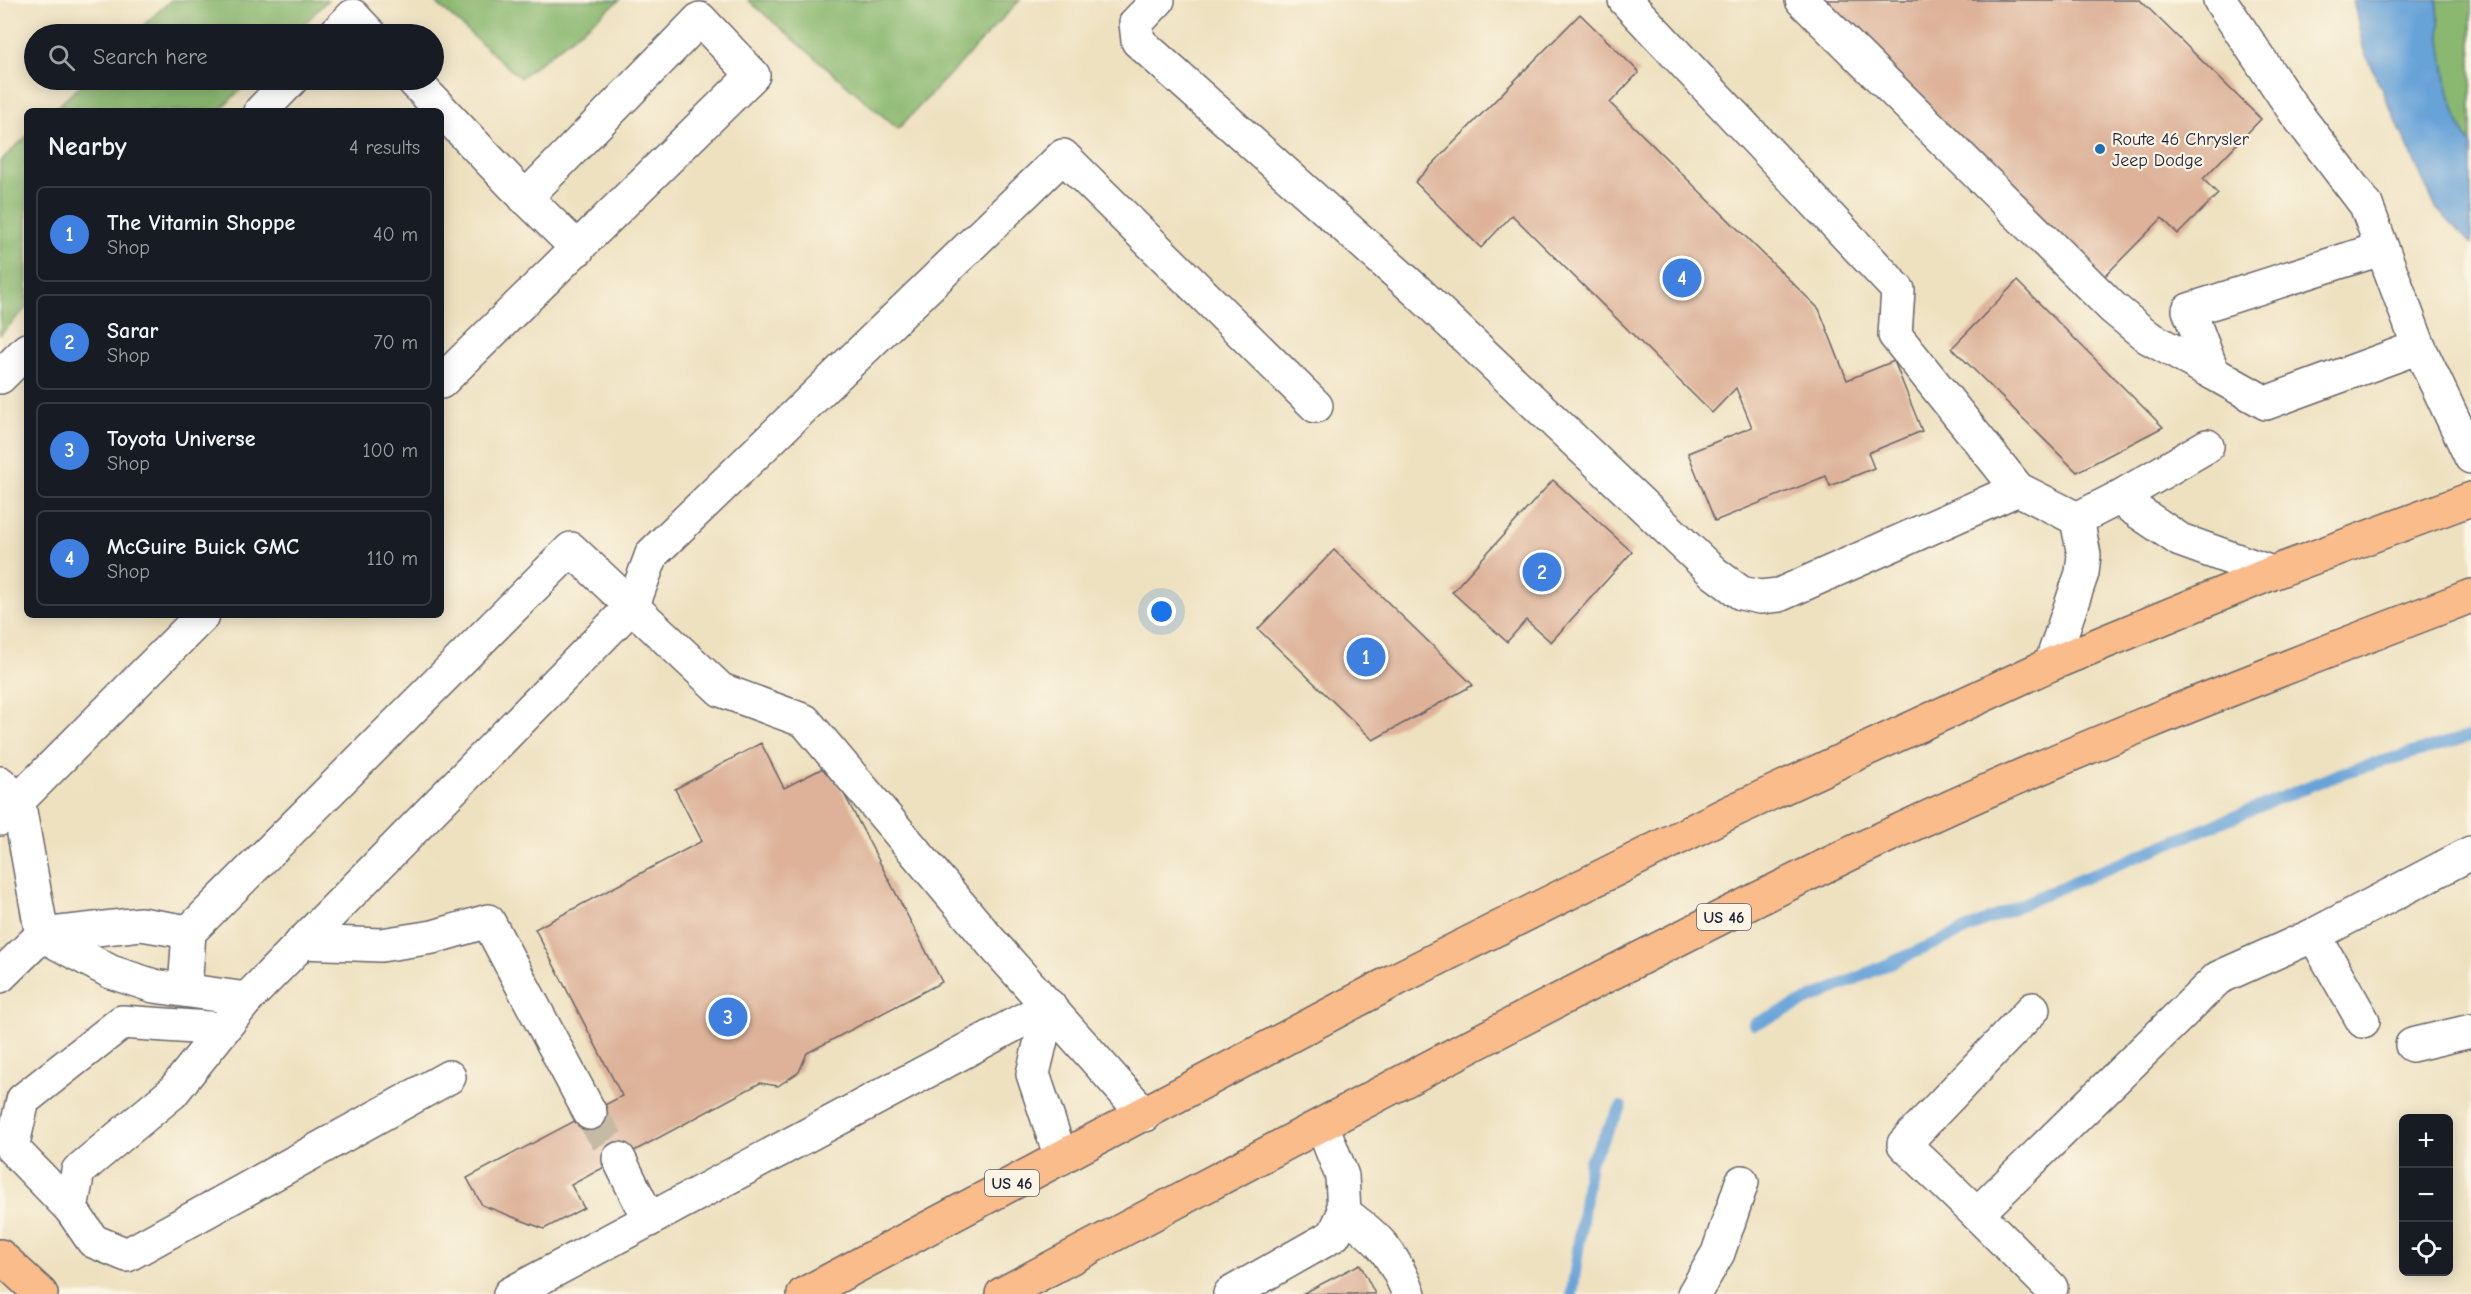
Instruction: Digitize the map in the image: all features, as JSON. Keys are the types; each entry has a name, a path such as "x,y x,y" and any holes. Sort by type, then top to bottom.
{"highway":[{"name":"US 46","path":"804,1294 1145,1115 1395,980 1707,824 2051,664 2272,573 2471,499"},
{"name":"US 46","path":"1002,1294 1322,1125 1831,863 1961,804 2232,688 2471,596"},
{"path":"0,1256 41,1294"}],"street":[{"path":"1158,0 1136,23 1138,41 1418,292 1658,520 1741,593 1760,597 1779,595 2018,489"},
{"path":"1625,0 1898,290 1895,335 2018,489 2078,519"},
{"path":"1802,0 2112,308 2148,337 2266,403 2419,346"},
{"path":"2220,0 2295,112 2366,206 2380,249 2419,346 2471,457"},
{"path":"345,24 353,16 361,24"},
{"path":"444,379 753,75 700,19 525,198"},
{"path":"264,108 281,90"},
{"path":"422,90 440,108"},
{"path":"444,113 525,198 578,249"},
{"path":"71,1209 78,1171 172,1093 247,999 633,606 652,554 1063,156 1316,406"},
{"path":"2213,373 2189,310 2380,249"},
{"path":"0,377 24,353"},
{"path":"2078,519 2207,446"},
{"path":"2118,498 2180,540 2272,573"},
{"path":"2051,664 2082,573 2084,555 2078,519"},
{"path":"185,990 189,932 571,549 721,690 805,721 1145,1115"},
{"path":"200,618 6,801 42,934 111,972 154,986 247,999"},
{"path":"1977,1214 2218,978 2314,935 2471,853"},
{"path":"303,942 381,945 433,937 488,921 590,1113"},
{"path":"0,976 42,934 141,924 189,932"},
{"path":"2314,935 2363,1021"},
{"path":"1049,1006 1033,1074 1061,1158"},
{"path":"510,1294 1049,1006"},
{"path":"2033,1009 1904,1144 2050,1288"},
{"path":"223,1029 122,1022 23,1100 12,1148 71,1209 93,1241 127,1255 449,1077"},
{"path":"2412,1045 2471,1031"},
{"path":"1230,1294 1334,1235 1344,1213 1342,1176 1322,1125"},
{"path":"619,1160 649,1220"},
{"path":"1694,1294 1718,1253 1742,1182"},
{"path":"1344,1213 1385,1246 1397,1265 1409,1294"}],"green space":[{"path":"171,0 328,0 304,24 145,24"},
{"path":"433,0 620,0 520,78"},
{"path":"748,0 1020,0 898,129"},
{"path":"2437,0 2471,0 2471,143 2456,114 2450,95"},
{"path":"75,90 240,90 222,108 56,108"},
{"path":"24,139 24,310 0,335 0,161"}],"water":[{"path":"2353,0 2437,0 2450,95 2463,130 2471,143 2471,244 2436,208 2364,51"}],"building":[{"name":"Route 46 Chrysler Jeep Dodge","path":"1817,0 2140,0 2261,119 2203,179 2218,194 2178,234 2162,218 2101,280"},
{"path":"1580,14 1639,72 1610,103 1819,309 1847,380 1894,361 1922,431 1868,453 1874,468 1830,486 1826,476 1715,521 1688,453 1752,427 1736,388 1712,413 1512,215 1481,248 1415,182"},
{"path":"2017,281 2163,427 2077,472 1952,348"},
{"path":"1553,480 1632,552 1551,642 1526,620 1507,642 1452,592"},
{"path":"1334,550 1473,685 1373,740 1258,629"},
{"path":"761,743 784,788 829,765 942,982 807,1053 799,1072 778,1086 760,1083 571,1185 584,1208 544,1229 482,1205 467,1178 622,1096 535,929 702,841 675,789"},
{"path":"1360,1264 1375,1294 1302,1294"}],"waterway":[{"path":"1754,1024 2050,892 2339,774 2471,736"},
{"path":"1572,1294 1590,1161 1621,1107"}],"tunnel":[{"path":"590,1113 619,1159"}],"place":[{"name":"Route 46 Chrysler Jeep Dodge","path":"2100,149"},
{"name":"McGuire Buick GMC","path":"1682,278"},
{"name":"Sarar","path":"1542,572"},
{"name":"The Vitamin Shoppe","path":"1366,657"},
{"name":"Toyota Universe","path":"728,1017"}]}
